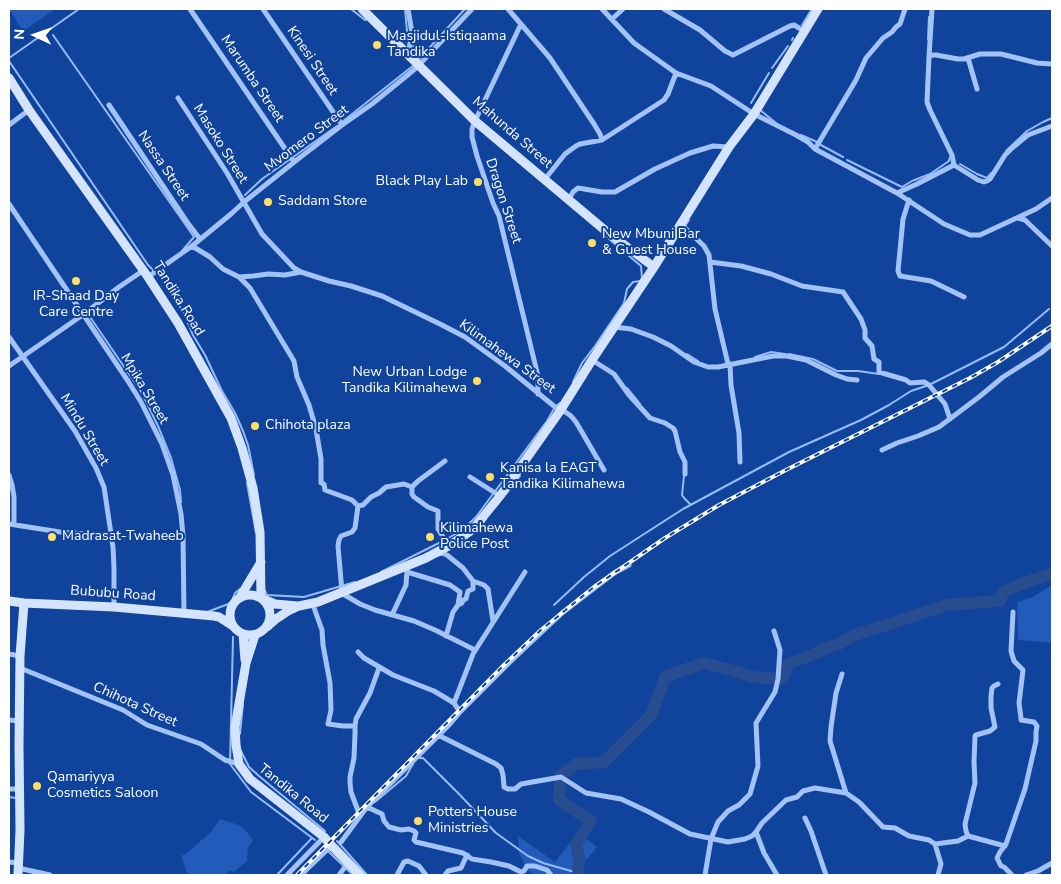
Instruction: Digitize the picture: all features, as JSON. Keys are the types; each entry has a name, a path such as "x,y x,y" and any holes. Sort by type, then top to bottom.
{"street":[{"name":"Marumba Street","path":"190,9 294,162"},
{"name":"Kinesi Street","path":"263,9 342,125"},
{"name":"Mahunda Street","path":"362,9 475,121 607,232 654,267"},
{"path":"408,9 412,33 408,54"},
{"name":"Mvomero Street","path":"9,366 84,314 119,287 146,274 192,246 294,162 372,104 419,65 472,9"},
{"path":"508,9 550,58 594,124 602,140"},
{"path":"602,9 634,42 676,73 711,86 754,114 796,135 815,148 909,200 944,224 970,235 980,235 1018,218 1052,198"},
{"path":"612,19 623,9"},
{"path":"664,9 700,30 724,51 733,55 790,26 804,30"},
{"path":"214,616 226,611 237,600 251,594 275,604 299,606 311,604 407,568 449,546 473,528 500,496 560,410 682,224 729,148 754,114 818,9"},
{"path":"815,148 856,80 866,58 883,38 900,24 905,9"},
{"path":"924,9 931,10 927,102 952,155 954,165 978,180 987,181 1012,148 1028,135 1052,126"},
{"name":"Dragon Street","path":"521,24 475,121 472,137 492,203 499,216 538,376 538,394"},
{"path":"929,58 932,55 958,59 980,54 1001,54 1037,63 1052,64"},
{"path":"968,58 977,89"},
{"path":"545,179 565,154 576,146 602,140 664,100 676,73"},
{"name":"Tandika Road","path":"9,78 178,322 231,418 254,488 260,532 262,598"},
{"name":"Masoko Street","path":"178,98 244,202"},
{"name":"Nassa Street","path":"109,105 200,239"},
{"path":"9,125 30,110"},
{"path":"569,199 578,188 615,192 655,170 696,151 713,146 729,148"},
{"path":"897,193 954,165"},
{"path":"909,200 904,219 898,271 900,276 931,281 964,298"},
{"name":"Kilimahewa Street","path":"244,202 262,234 294,268 329,281 382,296 465,337 505,366 538,394 571,416 604,470"},
{"name":"Mpika Street","path":"9,204 141,402 162,444 173,475 179,505 183,536 184,613"},
{"path":"1018,218 1025,220 1052,246"},
{"path":"682,224 704,246 710,262 715,309 728,364 730,364 740,433 740,462"},
{"path":"192,246 210,257 223,269 239,277 250,288 294,361 297,377 309,405 316,429 321,459 320,479 326,491 352,500 358,506"},
{"path":"710,262 741,266 771,274 802,286 843,292 861,320 865,330 865,338 872,346 874,359 880,363 878,372 906,380 910,383 924,382 929,385 945,404 950,419"},
{"path":"239,277 301,272"},
{"path":"614,327 631,329 653,338 671,346 703,366 718,367 773,356 787,356 806,360 846,379 857,380"},
{"name":"Mindu Street","path":"9,337 75,431 96,468 104,487 113,547 114,607"},
{"path":"882,450 939,427 1052,344"},
{"path":"592,360 614,374 650,418 666,423 673,428 684,462 685,474"},
{"path":"445,461 412,487 412,494 428,507 438,512 438,529 449,546"},
{"path":"9,475 14,497 11,524 60,532 110,536"},
{"path":"470,477 500,496"},
{"path":"358,506 363,505 371,497 386,488 404,484 412,487"},
{"path":"339,593 339,540 341,536 352,532 355,528 358,506"},
{"path":"433,554 442,553 447,555 463,568 473,581 488,589 493,621"},
{"path":"261,562 230,610 230,619 237,631 243,634 255,635 262,632 288,611 299,606"},
{"path":"341,842 367,807 512,660 562,613 614,573 629,565"},
{"path":"407,568 454,588 460,593 458,605"},
{"path":"392,615 406,585 407,568"},
{"path":"454,702 475,650 525,572"},
{"path":"446,636 453,612 466,598 468,591 473,589 473,581"},
{"path":"339,593 360,604 414,621 475,650"},
{"path":"262,598 271,612 267,627"},
{"name":"Bububu Road","path":"9,601 114,607 214,616"},
{"path":"24,603 20,656 20,830 16,867 50,875"},
{"path":"311,604 322,630 330,683 331,710 328,724 355,726"},
{"path":"1012,875 1001,866 997,858 1006,844 1025,789 1036,741 1037,726 1034,722 1021,720 1019,702 1023,670 1014,661 1010,651 1013,612"},
{"path":"214,616 233,626"},
{"path":"706,875 711,839 718,822 750,794 758,766 756,723 775,692 778,679 780,650 774,631"},
{"path":"243,634 246,663"},
{"name":"Tandika Road","path":"255,635 246,663 235,727 239,764 250,779 324,837 360,875"},
{"path":"358,652 379,668 434,691 454,702 460,712"},
{"path":"9,654 20,656"},
{"name":"Chihota Street","path":"20,668 123,710 147,725 202,744 225,760 239,764"},
{"path":"360,816 351,792 350,783 354,758 355,726 356,719 370,693 379,668"},
{"path":"842,674 836,693 830,741 846,793"},
{"path":"968,836 966,824 975,783 975,736 976,734 990,731 995,727 991,708 991,696 992,688 998,684"},
{"path":"9,720 19,721"},
{"path":"438,735 501,768 504,787 508,789 514,789 521,784 561,778 586,793 621,799 684,832 728,842 752,836 762,823 786,800 797,797 803,791 815,788 846,793 859,802 883,827 895,828 909,836 929,840 935,844 941,864 938,875"},
{"path":"9,788 20,789"},
{"path":"367,807 382,814 384,822 389,826 414,831 416,833 414,840 416,842 452,850 467,855 472,859 509,866 521,872 528,866 535,866 547,870 551,875"},
{"path":"805,818 826,875"},
{"path":"756,832 764,853 777,875"},
{"path":"935,844 958,841 968,836 1004,846"},
{"path":"287,875 324,837"},
{"path":"301,875 331,846"},
{"path":"445,875 448,871 461,868 467,855"},
{"path":"397,875 404,862 408,861 419,866 426,875"},
{"path":"339,875 348,863"},
{"path":"1026,875 1038,873 1052,863"}],"shaded area":[{"path":"9,9 55,9 23,31"},
{"path":"1052,585 1052,643 1018,640 1017,602 1033,597"},
{"path":"220,819 239,825 253,840 248,848 247,861 234,872 230,870 225,875 188,875 181,856 211,832"},
{"path":"578,833 597,847 575,869 576,875 533,875 526,868 519,853 518,836 555,862"}],"waterway":[{"path":"9,58 79,9"},
{"path":"351,9 365,20 367,19"},
{"path":"405,9 407,31"},
{"path":"412,42 418,60 465,9"},
{"path":"802,25 812,9"},
{"path":"928,39 929,17"},
{"path":"53,35 194,237 182,251"},
{"path":"772,68 788,46"},
{"path":"9,61 148,265 160,277 184,313 193,335 243,431 254,475"},
{"path":"342,122 414,65"},
{"path":"751,103 769,73"},
{"path":"760,110 776,123"},
{"path":"1006,151 1027,131 1052,118"},
{"path":"245,195 262,179 337,126"},
{"path":"801,135 817,142"},
{"path":"819,144 843,157"},
{"path":"847,160 902,187 930,174 949,161 950,157"},
{"path":"960,164 987,178 991,173"},
{"path":"679,235 689,220"},
{"path":"573,382 582,363 624,303 627,289 633,282 640,281 642,278 641,266 609,239"},
{"path":"554,605 610,556 683,509 789,452 861,420 911,391 929,385 1004,347 1049,309"},
{"path":"88,314 142,393 171,458 180,490 181,502"},
{"path":"755,357 771,352 785,354"},
{"path":"687,354 698,361"},
{"path":"789,354 813,359 837,371 879,374"},
{"path":"627,388 640,404"},
{"path":"381,572 445,540 462,530 476,517 547,421 555,407 560,403"},
{"path":"506,494 520,476"},
{"path":"684,476 682,495 691,505"},
{"path":"247,483 256,533"},
{"path":"480,527 486,519"},
{"path":"578,875 579,858 576,844 591,821 559,800 561,775 576,764 604,762 652,714 665,677 704,663 752,677 782,679 788,664 819,652 824,648 839,644 852,636 947,605 1000,601 1003,592 1052,574"},
{"path":"264,589 267,595 304,597 355,582"},
{"path":"207,612 231,603 235,593 240,589"},
{"path":"233,637 230,764 251,792 315,840"},
{"path":"240,734 243,704"},
{"path":"241,751 249,767 325,831"},
{"path":"418,758 423,758 496,833 528,856 543,863 578,873"},
{"path":"375,802 406,776 413,764"},
{"path":"9,797 16,798"},
{"path":"277,875 312,838"},
{"path":"337,841 367,875"},
{"path":"327,850 353,875"}],"railway":[{"path":"297,875 504,665 541,630 594,587 665,538 719,505 970,378 1052,326"}],"place":[{"name":"Masjidul-Istiqaama Tandika","path":"377,45"},
{"name":"Black Play Lab","path":"478,182"},
{"name":"Saddam Store","path":"268,202"},
{"name":"New Mbuni Bar & Guest House","path":"592,243"},
{"name":"IR-Shaad Day Care Centre","path":"76,281"},
{"name":"New Urban Lodge Tandika Kilimahewa","path":"477,381"},
{"name":"Chihota plaza","path":"255,426"},
{"name":"Kanisa la EAGT Tandika Kilimahewa","path":"490,477"},
{"name":"Madrasat-Twaheeb","path":"52,537"},
{"name":"Kilimahewa Police Post","path":"430,537"},
{"name":"Qamariyya Cosmetics Saloon","path":"37,786"},
{"name":"Potters House Ministries","path":"418,821"}]}
